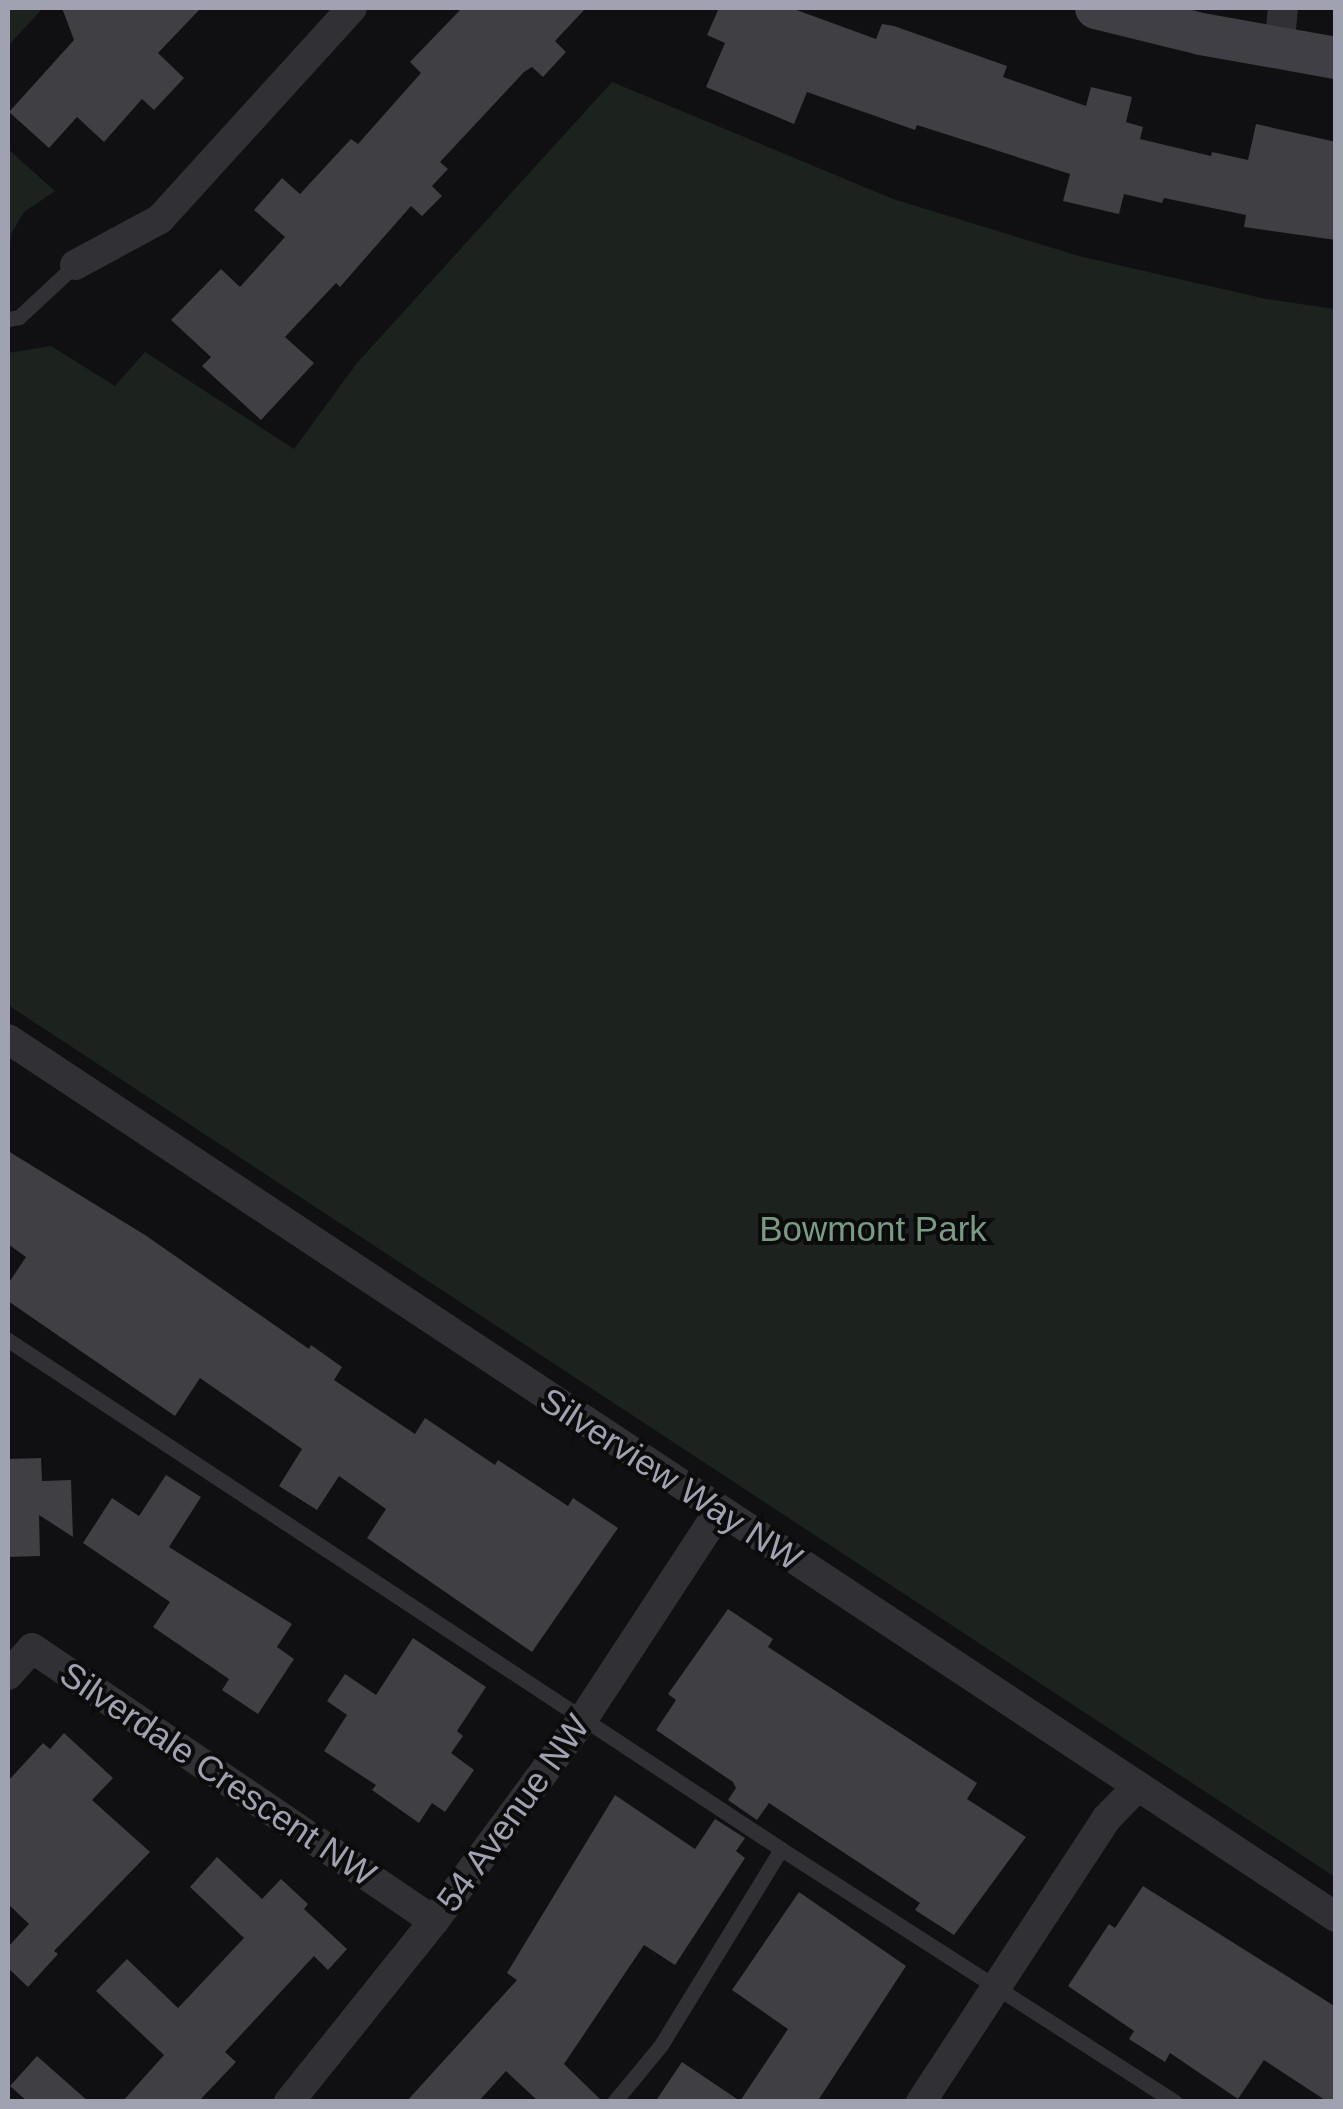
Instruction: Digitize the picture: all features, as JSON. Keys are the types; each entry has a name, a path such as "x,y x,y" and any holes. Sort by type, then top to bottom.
{"street":[{"path":"74,265 160,219 352,8"},
{"path":"1096,8 1280,50 1336,58"},
{"path":"1280,50 1283,8"},
{"name":"Silverview Way NW","path":"8,1039 1336,1917"},
{"name":"54 Avenue NW","path":"290,2102 434,1921 584,1716 719,1512"},
{"name":"Silverdale Crescent NW","path":"8,1676 32,1648 434,1921"},
{"path":"921,2102 1106,1819 1138,1786"}],"lane":[{"path":"8,319 19,317 74,265"},
{"path":"8,1340 781,1849 1175,2102"},
{"path":"614,2102 660,2045 781,1849"}],"green space":[{"path":"8,8 43,8 8,46"},
{"name":"Bowmont Park","path":"612,82 893,199 1079,256 1266,299 1335,309 1335,1877 8,1005 8,353 51,346 115,386 145,352 294,449 357,363"},
{"path":"8,149 55,191 24,212 11,234 8,292"}],"building":[{"path":"62,8 201,8 158,53 184,78 154,110 142,99 104,142 77,117 49,148 9,112 74,40"},
{"path":"462,8 586,8 555,41 566,52 543,77 532,67 524,72 440,162 448,169 432,186 442,196 422,216 411,206 340,287 336,283 285,337 314,363 261,420 202,366 211,357 171,320 221,269 240,287 285,237 254,210 282,178 300,194 351,139 358,144 421,73 410,62"},
{"path":"719,8 791,8 876,39 882,24 894,26 1007,66 1003,77 1086,106 1091,87 1132,97 1126,122 1143,127 1140,139 1211,156 1212,152 1248,160 1256,124 1336,142 1336,240 1244,227 1246,215 1164,198 1162,203 1124,194 1119,214 1063,201 1070,174 917,125 915,130 807,92 794,124 706,87 725,43 707,35"},
{"path":"8,1151 145,1235 309,1349 311,1345 342,1367 334,1380 415,1434 425,1418 495,1465 498,1460 568,1506 573,1498 618,1528 532,1652 367,1538 386,1509 339,1476 317,1510 279,1486 302,1449 200,1378 175,1416 8,1301 8,1284 26,1257 8,1244"},
{"path":"41,1458 42,1481 71,1480 73,1537 39,1515 40,1556 8,1557 8,1459"},
{"path":"166,1475 201,1497 169,1547 292,1624 277,1647 294,1659 258,1714 222,1690 229,1679 153,1627 170,1602 83,1543 112,1498 139,1516"},
{"path":"728,1609 773,1639 768,1647 977,1783 967,1799 1026,1837 954,1935 915,1910 920,1903 769,1803 757,1820 728,1800 736,1788 733,1782 656,1730 676,1700 668,1694"},
{"path":"413,1638 486,1687 457,1731 463,1736 451,1753 474,1770 445,1812 432,1803 419,1823 372,1790 376,1785 324,1751 347,1715 327,1701 345,1674 376,1695"},
{"path":"64,1733 113,1778 92,1800 150,1852 54,1951 58,1954 28,1987 8,1968 8,1947 29,1924 8,1904 8,1781 43,1743 50,1749"},
{"path":"615,1795 695,1849 715,1819 745,1838 736,1851 745,1858 675,1965 644,1945 564,2064 603,2102 539,2102 506,2071 478,2102 406,2102 517,1980 507,1973"},
{"path":"217,1857 262,1899 281,1879 308,1904 304,1909 347,1949 328,1970 314,1956 225,2052 236,2062 198,2102 122,2102 164,2055 96,1991 127,1959 178,2008 244,1938 190,1887"},
{"path":"1143,1886 1336,2007 1336,2102 1328,2102 1264,2060 1238,2099 1170,2053 1165,2062 1129,2039 1134,2031 1068,1986 1109,1924 1115,1928"},
{"path":"799,1892 906,1966 817,2102 655,2102 682,2062 740,2101 788,2029 732,1990"},
{"path":"37,2056 89,2102 28,2102 10,2086"}]}
